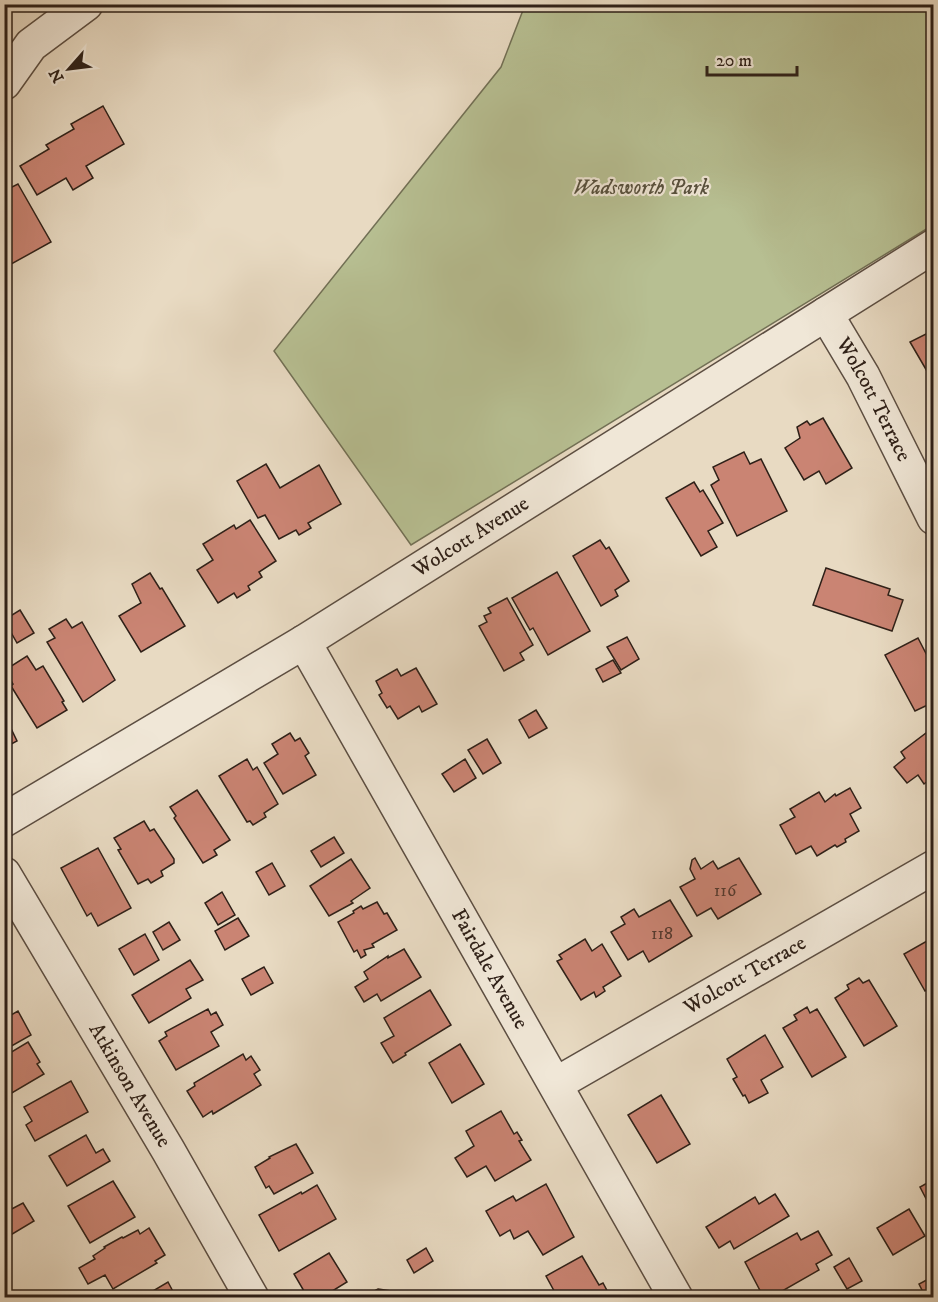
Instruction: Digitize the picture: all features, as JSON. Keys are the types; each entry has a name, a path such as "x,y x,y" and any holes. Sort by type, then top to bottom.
{"street":[{"path":"4,83 32,45 86,4"},
{"name":"Wolcott Avenue","path":"4,820 304,642 933,246"},
{"name":"Wolcott Terrace","path":"826,314 863,376 933,518"},
{"name":"Fairdale Avenue","path":"304,642 676,1298"},
{"name":"Wolcott Terrace","path":"556,1084 933,867"},
{"name":"Atkinson Avenue","path":"4,874 168,1150 252,1298"}],"green space":[{"name":"Wadsworth Park","path":"525,5 933,5 933,225 411,545 274,351 501,67"}],"building":[{"path":"103,106 124,144 86,166 93,178 73,190 66,178 37,195 20,166 49,149 46,145 74,129 71,124"},
{"path":"18,184 51,242 4,268 4,223 7,222 4,218 4,191"},
{"path":"934,330 934,377 931,378 910,342"},
{"path":"823,418 852,468 826,484 819,471 804,480 785,448 800,438 797,427 807,421 810,425"},
{"path":"744,452 750,464 761,459 787,511 737,536 711,485 719,480 713,467"},
{"path":"266,464 280,488 319,465 341,504 308,523 311,528 299,535 296,530 279,539 265,515 258,518 237,481"},
{"path":"694,482 700,492 703,490 723,523 708,531 717,547 701,556 666,498"},
{"path":"250,520 276,561 259,572 262,577 248,586 250,590 237,598 234,593 218,603 197,570 213,560 203,544 234,525 236,529"},
{"path":"600,540 606,549 609,547 629,581 615,590 618,596 601,606 573,556"},
{"path":"826,568 890,589 888,595 903,600 892,631 813,605"},
{"path":"557,572 590,631 548,655 533,628 530,630 512,598"},
{"path":"150,573 185,626 141,652 119,616 141,603 132,584"},
{"path":"507,598 533,645 520,653 524,660 504,671 479,626 487,622 484,616 491,613 488,608"},
{"path":"20,610 34,633 17,643 4,620"},
{"path":"66,619 72,628 82,622 115,680 83,702 47,642 55,638 49,629"},
{"path":"627,637 639,659 621,670 607,647"},
{"path":"918,638 934,669 934,702 915,711 885,655"},
{"path":"27,656 36,670 43,666 67,710 37,728 11,686 13,684 5,670"},
{"path":"613,660 621,673 603,682 596,669"},
{"path":"416,668 437,704 422,712 419,706 398,719 379,695 382,693 376,681 397,669 401,676"},
{"path":"536,710 547,728 529,738 519,720"},
{"path":"4,714 17,741 4,748"},
{"path":"934,727 934,776 924,784 918,775 907,783 894,767 905,758 901,752"},
{"path":"290,733 295,741 300,738 309,753 305,756 316,775 283,794 264,763 278,754 272,744"},
{"path":"487,739 501,763 483,774 468,750"},
{"path":"247,759 253,770 257,767 278,804 264,813 266,817 253,825 250,821 247,822 219,776"},
{"path":"465,759 476,778 454,792 442,774"},
{"path":"850,788 861,808 850,814 859,831 845,839 846,842 837,847 835,845 817,856 811,846 796,854 780,825 795,817 790,809 819,792 825,802 835,794 836,796"},
{"path":"197,790 230,840 214,850 217,855 203,863 174,818 176,816 170,807"},
{"path":"144,821 150,831 154,829 174,859 174,863 161,871 163,876 151,883 148,879 138,884 118,850 121,849 114,838"},
{"path":"334,837 344,853 321,867 311,851"},
{"path":"98,848 131,908 98,926 91,913 87,916 61,868"},
{"path":"695,858 701,869 713,861 718,869 739,858 761,894 718,919 711,908 697,916 680,887 695,879 690,869 692,860"},
{"path":"351,859 370,888 351,901 353,903 329,916 310,886"},
{"path":"272,863 285,886 269,895 256,872"},
{"path":"222,892 235,915 218,925 205,903"},
{"path":"670,900 692,936 649,962 643,951 628,960 611,932 625,924 621,917 634,909 639,917"},
{"path":"377,902 397,930 372,944 374,947 364,950 366,955 361,958 357,950 354,952 338,922 361,906 363,909"},
{"path":"238,918 249,936 225,950 215,931"},
{"path":"169,922 180,940 163,950 153,932"},
{"path":"145,934 159,960 134,975 119,949"},
{"path":"934,937 934,986 925,991 904,954"},
{"path":"585,939 592,951 602,944 621,976 603,987 605,991 596,997 594,992 581,1000 557,961 562,959 559,955"},
{"path":"404,949 421,977 381,1001 377,994 364,1002 355,987 368,979 364,972 388,956 388,958"},
{"path":"190,960 203,980 186,989 191,998 149,1023 132,995"},
{"path":"264,967 273,983 251,995 242,979"},
{"path":"859,978 863,983 869,980 897,1026 864,1046 835,998 849,989 847,985"},
{"path":"430,990 451,1025 393,1063 381,1043 394,1036 384,1018"},
{"path":"807,1007 810,1013 817,1009 846,1057 812,1077 783,1028 797,1020 794,1015"},
{"path":"208,1009 211,1015 216,1012 223,1025 211,1032 219,1046 176,1070 159,1041 167,1036 165,1032"},
{"path":"18,1011 31,1035 8,1048 4,1042 4,1019"},
{"path":"765,1035 783,1067 761,1080 768,1093 749,1103 733,1079 737,1077 727,1059"},
{"path":"28,1042 44,1074 5,1097 4,1054"},
{"path":"460,1044 484,1084 452,1103 429,1063"},
{"path":"243,1054 246,1060 251,1056 260,1070 254,1074 261,1085 213,1114 212,1111 203,1117 187,1091 195,1086 194,1083"},
{"path":"71,1081 88,1112 35,1141 26,1125 32,1121 24,1107"},
{"path":"661,1095 690,1144 657,1163 628,1115"},
{"path":"501,1111 514,1134 517,1132 522,1140 519,1141 531,1160 495,1181 486,1166 467,1177 455,1158 474,1146 466,1131"},
{"path":"86,1135 96,1153 103,1149 110,1161 67,1186 49,1156"},
{"path":"296,1144 313,1173 274,1194 269,1186 266,1188 255,1167 269,1157"},
{"path":"113,1181 135,1217 90,1243 68,1206"},
{"path":"929,1182 934,1189 934,1214 920,1187"},
{"path":"546,1184 574,1237 543,1255 528,1231 514,1239 510,1230 500,1236 486,1211 513,1196 516,1201"},
{"path":"317,1185 336,1219 279,1251 259,1215"},
{"path":"775,1194 789,1216 734,1249 730,1241 719,1248 706,1227 755,1197 759,1204"},
{"path":"23,1203 34,1221 9,1236 4,1229 4,1213"},
{"path":"909,1209 925,1236 893,1255 877,1228"},
{"path":"149,1228 165,1255 155,1261 157,1263 113,1289 105,1275 88,1284 79,1268 95,1259 93,1256 104,1247 138,1230 140,1234"},
{"path":"818,1231 832,1255 816,1264 819,1270 770,1298 764,1298 745,1262 797,1233 801,1240"},
{"path":"426,1248 433,1261 414,1273 407,1260"},
{"path":"329,1253 347,1282 321,1298 308,1298 294,1274"},
{"path":"582,1256 599,1285 603,1283 611,1298 558,1298 546,1276"},
{"path":"849,1258 862,1281 847,1289 834,1267"},
{"path":"934,1276 934,1298 926,1298 919,1284"},
{"path":"168,1282 176,1297 181,1294 183,1298 141,1298"},
{"path":"378,1289 391,1291 394,1298 361,1298"}]}
